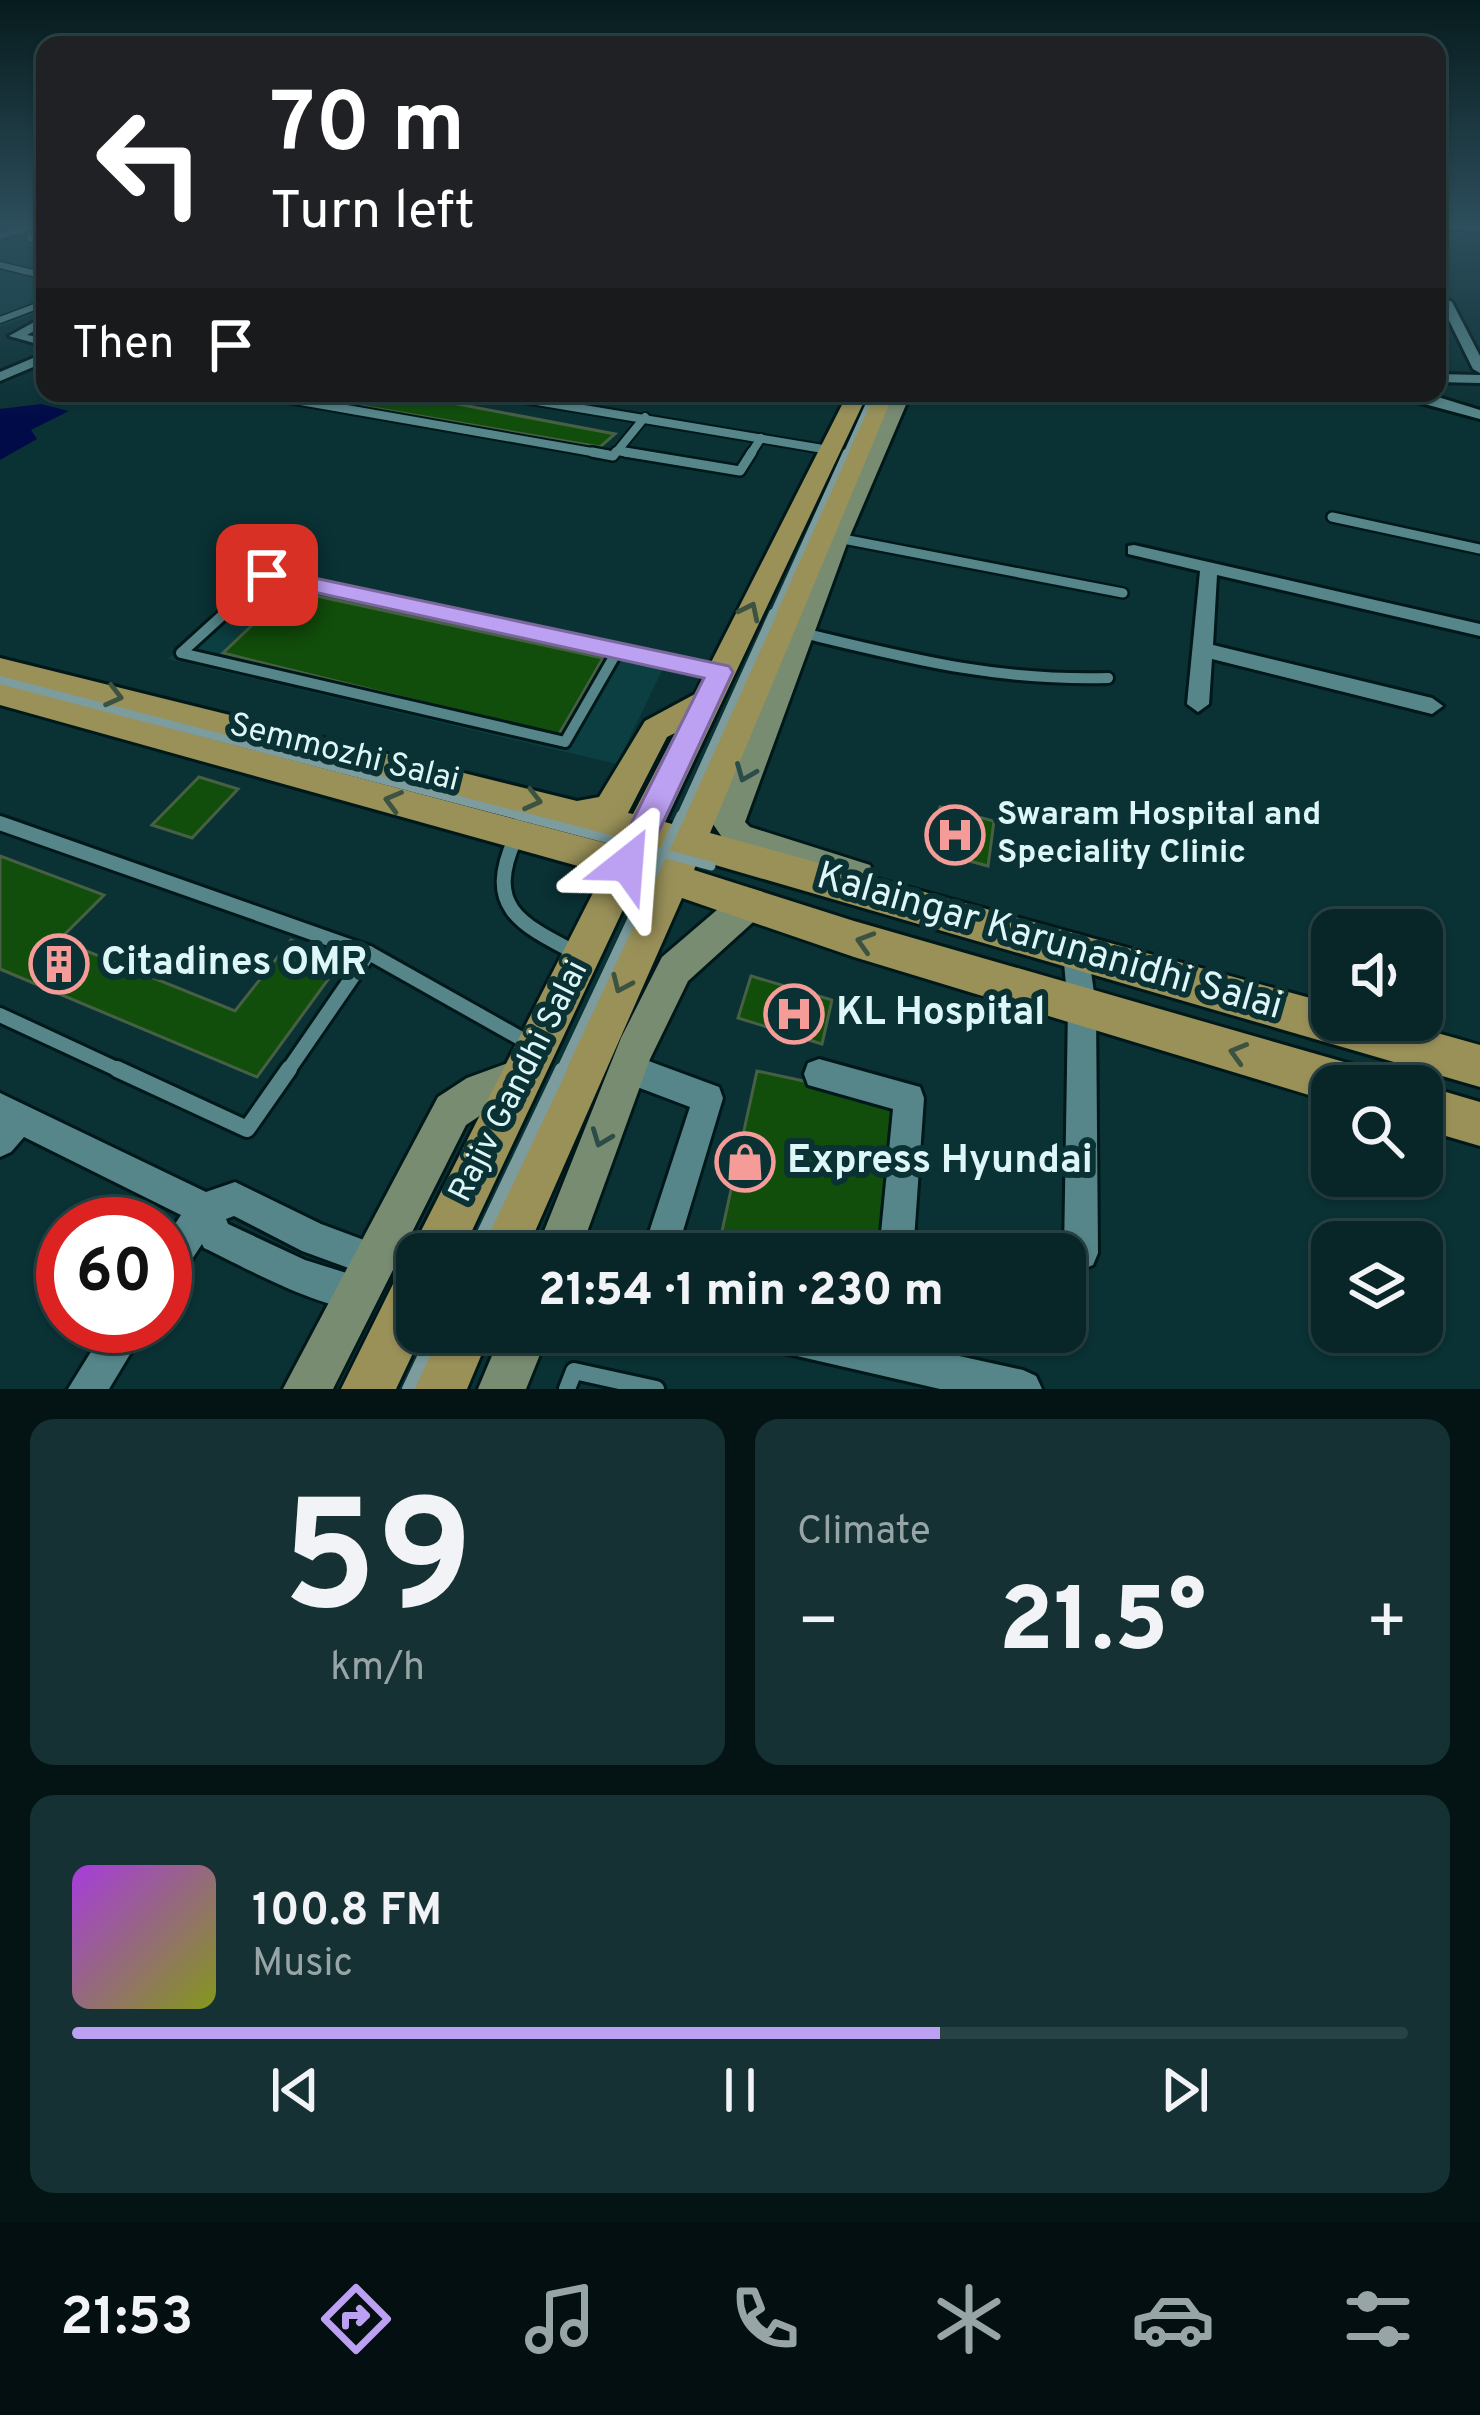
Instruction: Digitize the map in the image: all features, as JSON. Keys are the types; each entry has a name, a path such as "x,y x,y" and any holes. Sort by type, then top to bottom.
{"main road":[{"name":"Rajiv Gandhi Salai","path":"445,1233 854,402"},
{"name":"Rajiv Gandhi Salai","path":"509,1233 678,860 753,722 880,402"},
{"name":"Semmozhi Salai","path":"0,668 578,812 636,847 678,860"},
{"path":"578,812 605,811 616,804 656,729 713,686"},
{"path":"0,694 518,835 636,847"},
{"name":"Kalaingar Karunanidhi Salai","path":"678,860 750,903 1311,1074"},
{"name":"Kalaingar Karunanidhi Salai","path":"678,860 1058,946 1480,1066"},
{"path":"1443,1113 1480,1124"},
{"path":"368,1389 384,1281"},
{"path":"440,1389 456,1353"}],"street":[{"path":"1446,302 1480,369"},
{"path":"36,325 15,336 36,340"},
{"path":"0,377 36,361"},
{"path":"1472,379 1480,403"},
{"path":"898,402 838,538 803,633 753,722 730,815 731,832 1058,946 1082,1007 1081,1233"},
{"path":"1439,402 1480,415"},
{"path":"1134,550 1480,630"},
{"path":"1198,704 1209,567"},
{"path":"1204,650 1432,706"},
{"path":"565,1233 631,1060 675,969 750,903"},
{"path":"575,1086 631,1060"},
{"path":"631,1060 708,1098 665,1233"},
{"path":"308,1389 384,1281 452,1111 529,1062"},
{"path":"819,1074 909,1098 898,1233"},
{"path":"6,1123 206,1209 216,1236 301,1276 384,1281"},
{"path":"192,1230 206,1209"},
{"path":"87,1389 111,1353"},
{"path":"502,1389 517,1353"},
{"path":"863,1353 1023,1389"}],"lane":[{"path":"0,320 36,306"},
{"path":"306,402 613,456 645,417"},
{"path":"548,402 829,451"},
{"path":"617,451 740,471 760,438"},
{"path":"1332,518 1480,549"},
{"path":"838,538 1123,593"},
{"path":"619,648 565,742 181,653 267,575 619,648 713,686"},
{"path":"803,633 944,667 1012,677 1108,679"},
{"path":"0,824 369,952 529,1062"},
{"path":"518,835 503,860 500,883 513,917 583,956"},
{"path":"0,1016 248,1129 369,952"},
{"path":"567,1389 574,1371 656,1389"}],"shaded area":[{"path":"0,289 36,289 36,313 0,327"},
{"path":"41,404 69,411 31,430 37,439 0,460 0,409"},
{"path":"266,572 670,654 617,764 168,659"}],"building":[{"path":"338,402 447,402 615,434 600,447"},
{"path":"289,590 603,658 558,736 223,653"},
{"path":"199,777 238,789 192,838 152,825"},
{"path":"940,807 994,821 988,866 932,851"},
{"name":"Citadines OMR","path":"0,856 104,895 59,940 235,1011 291,940 343,959 257,1077 0,969"},
{"path":"751,976 832,1000 822,1044 738,1018"},
{"path":"757,1071 901,1102 887,1233 722,1233"}],"railway":[{"path":"845,455 869,402"},
{"path":"772,616 846,452"},
{"path":"680,818 773,613"},
{"path":"0,680 528,818"},
{"path":"517,815 663,853"},
{"path":"663,853 681,815"},
{"path":"560,1072 663,853"},
{"path":"663,853 711,866"},
{"path":"483,1233 561,1069"},
{"path":"408,1389 425,1353"}],"place":[{"name":"Swaram Hospital and Speciality Clinic","path":"955,835"},
{"name":"Citadines OMR","path":"59,964"},
{"name":"KL Hospital","path":"794,1014"},
{"name":"Express Hyundai","path":"745,1162"}],"route":[{"path":"267,575 720,672 627,864"}]}
